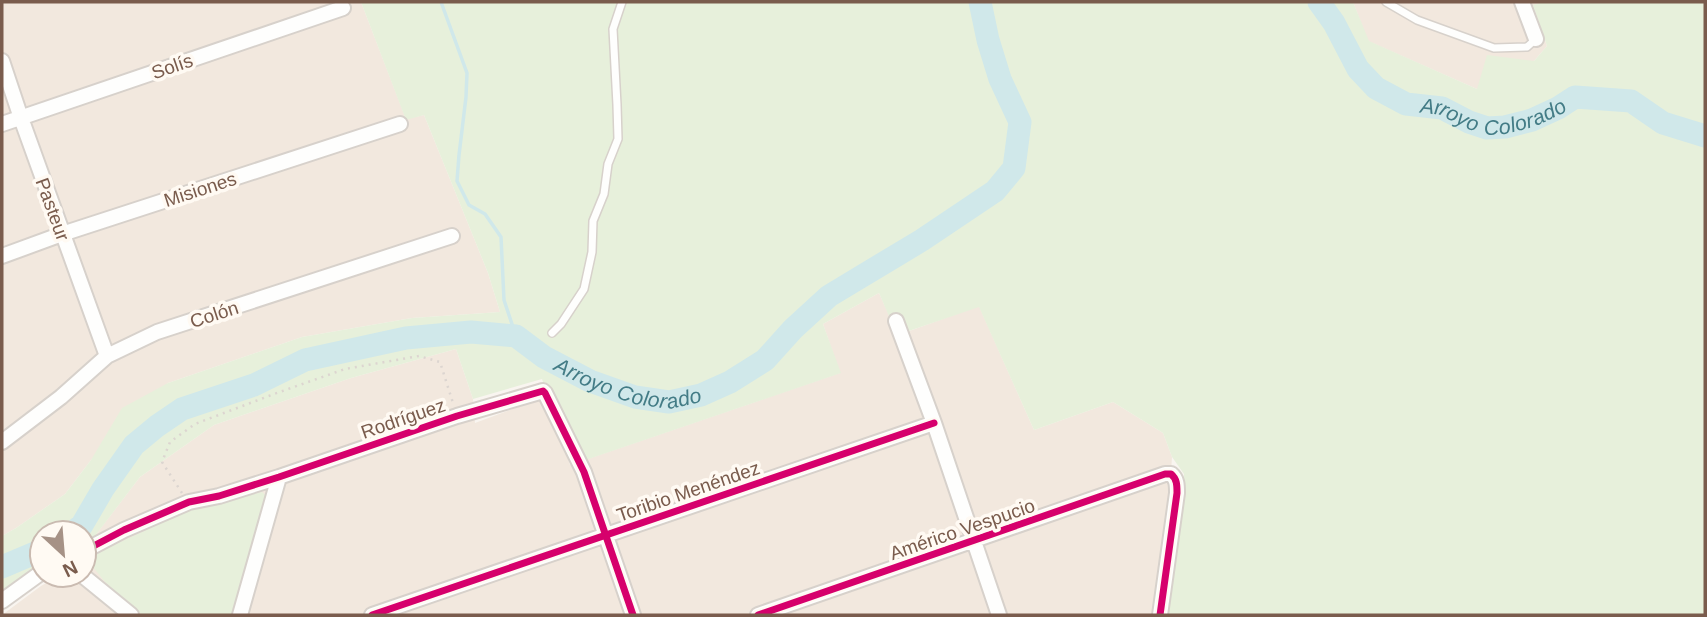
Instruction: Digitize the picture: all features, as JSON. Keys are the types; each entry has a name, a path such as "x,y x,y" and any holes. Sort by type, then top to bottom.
{"street":[{"path":"1522,2 1536,38"},
{"name":"Solís","path":"2,124 343,8"},
{"name":"Pasteur","path":"2,61 107,356"},
{"name":"Misiones","path":"2,256 400,124"},
{"name":"Colón","path":"2,442 61,397 107,356 157,332 452,236"},
{"path":"896,321 934,423 999,615"},
{"name":"Rodríguez","path":"98,544 189,502 219,496 279,477 539,391 545,393 584,472 605,536"},
{"name":"Toribio Menéndez","path":"372,615 934,423"},
{"name":"Américo Vespucio","path":"758,615 1171,474 1175,477 1177,492 1156,614"},
{"path":"240,615 279,477"},
{"path":"605,536 633,615"},
{"path":"2,601 28,582"},
{"path":"98,588 131,615"}],"lane":[{"path":"552,333 584,289 592,253 593,221 604,194 608,164 618,139 613,30 622,2"},
{"path":"1386,2 1417,20 1494,48 1527,47 1536,38"}],"path":[{"path":"189,502 162,462 170,442 195,424 345,369 419,356 440,362 457,416"}],"shaded area":[{"path":"2,2 361,2 406,119 424,115 488,273 500,312 412,318 302,337 168,383 91,460 65,494 2,536"},
{"path":"1353,2 1544,2 1533,6 1547,46 1534,61 1477,89 1368,41"},
{"path":"879,293 898,335 979,306 1034,430 1113,402 1163,433 1172,457 1152,615 2,615 37,589 98,589 98,532 140,477 214,425 351,378 456,349 473,399 475,423 548,396 570,465 840,373 823,324"}],"green space":[{"path":"361,2 1353,2 1369,41 1477,89 1487,55 1534,61 1547,46 1533,5 1544,2 1705,2 1705,615 1168,615 1184,474 1172,457 1163,433 1113,402 1034,430 979,307 897,335 879,293 823,324 841,373 571,465 542,379 473,399 456,349 351,378 214,425 140,477 98,532 98,519 29,519 65,494 91,460 122,408 168,383 302,337 412,318 500,312 488,273 424,115 406,120"},
{"path":"262,492 269,498 233,615 142,615 98,573 98,552 192,509"},
{"path":"28,520 28,572 2,591 2,536"}],"waterway":[{"path":"441,2 467,73 457,181 469,205 485,214 501,237 504,300 516,336"},
{"name":"Arroyo Colorado","path":"86,519 134,445 182,409 254,385 305,360 406,338 471,332 516,336 544,357 590,381 635,397 669,402 701,395 730,382 765,360 793,329 829,296 922,240 995,191 1014,168 1020,122 1000,79 980,2"},
{"name":"Arroyo Colorado","path":"1319,2 1334,23 1358,69 1376,88 1406,104 1442,108 1487,128 1505,127 1532,120 1575,97 1631,101 1663,123 1705,136"},
{"name":"Arroyo Colorado","path":"2,567 28,556"}],"cycle path":[{"path":"98,544 189,502 219,496 457,416 543,391 584,472 633,615"},
{"path":"372,615 934,423"},
{"path":"758,615 1171,474 1176,480 1177,493 1160,615"}]}
